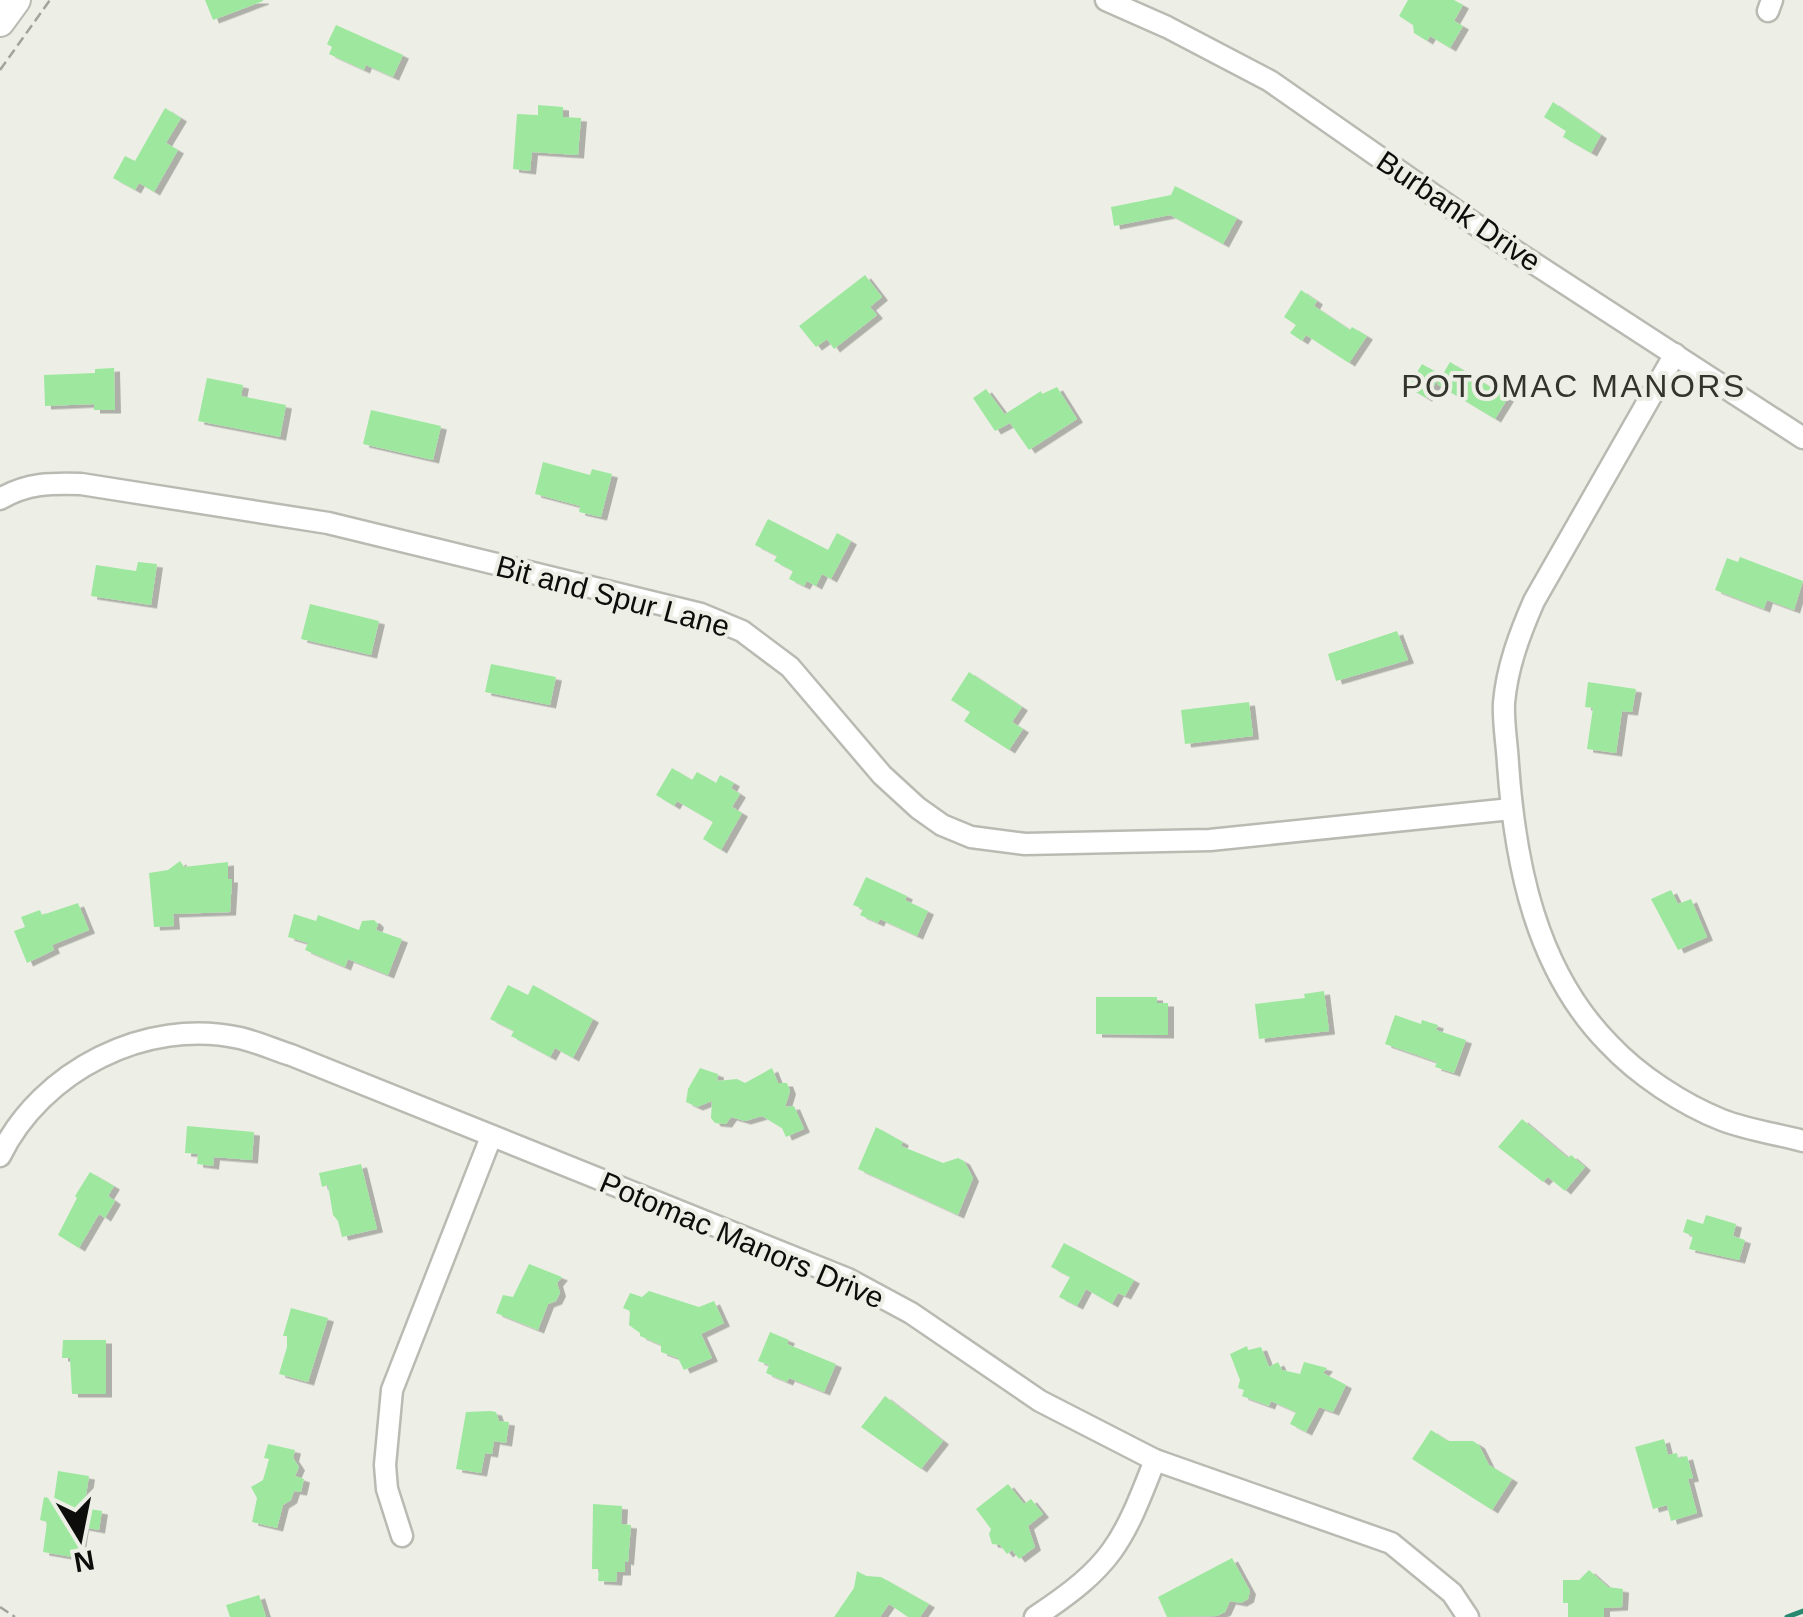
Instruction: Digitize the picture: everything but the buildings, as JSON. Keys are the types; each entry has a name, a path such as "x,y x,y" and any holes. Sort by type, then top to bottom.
{"main road":[{"path":"0,22 16,0"}],"street":[{"name":"Burbank Drive","path":"1106,0 1270,81 1502,243 1803,438"},
{"path":"1675,354 1534,601 1516,640 1504,703 1511,809 1531,905 1546,953 1576,1005 1610,1045 1650,1078 1723,1120 1803,1141"},
{"name":"Bit and Spur Lane","path":"0,498 17,488 44,482 81,484 305,519 701,614 742,630 790,667 835,716 872,765 918,808 942,825 971,837 1025,844 1210,840 1511,809"},
{"name":"Potomac Manors Drive","path":"0,1156 32,1108 65,1077 129,1045 193,1034 238,1038 292,1056 848,1279 910,1313 1040,1400 1155,1460 1391,1544 1452,1592 1468,1617"},
{"path":"402,1536 385,1465 392,1390 492,1137"},
{"path":"1034,1617 1080,1587 1104,1564 1130,1525 1155,1460"}],"path":[{"path":"0,70 50,0"},
{"path":"0,1608 15,1617"}],"waterway":[{"path":"1787,1617 1803,1611"}],"district":[{"name":"POTOMAC MANORS","path":"1574,386"}]}
